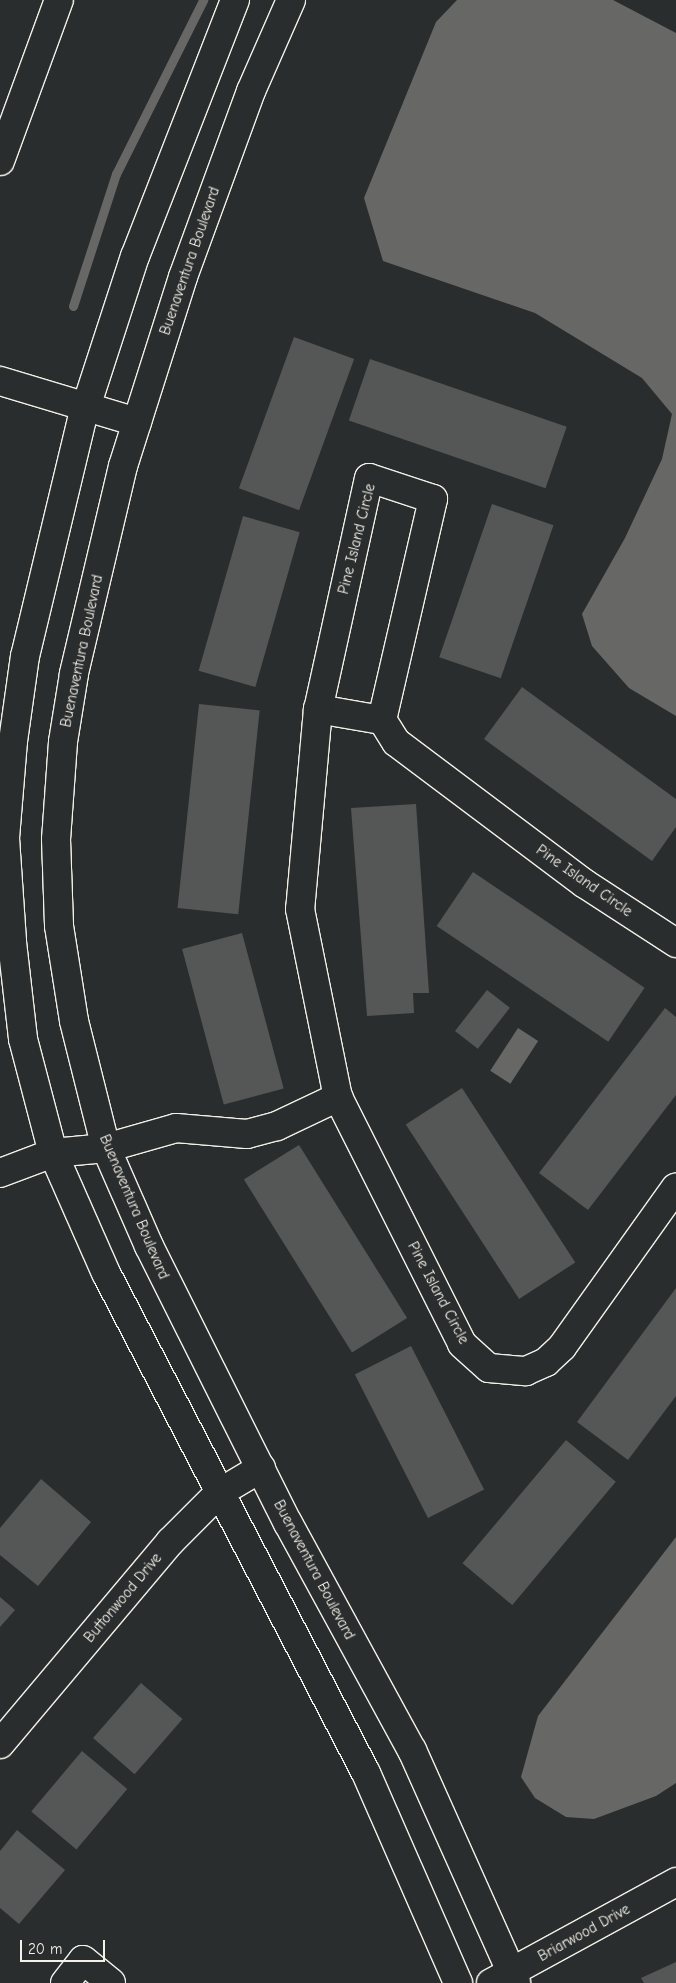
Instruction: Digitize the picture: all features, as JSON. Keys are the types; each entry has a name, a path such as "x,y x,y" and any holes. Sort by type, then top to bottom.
{"main road":[{"path":"0,161 58,0"},
{"path":"235,0 135,256 86,406 25,656 13,741 5,838 12,942 23,1039 54,1153 106,1273 366,1773 458,1983"},
{"name":"Buenaventura Boulevard","path":"292,0 241,119 183,277 124,466 74,674 64,742 56,839 60,926 74,1021 106,1148 149,1246 261,1468 412,1750 506,1979"},
{"path":"0,381 137,422"},
{"name":"Pine Island Circle","path":"676,943 585,884 415,759 396,742 382,720 433,499 369,478 318,709 300,909 338,1097 462,1344 489,1368 526,1370 546,1362 562,1347 676,1187"},
{"path":"318,709 382,720"},
{"path":"0,1173 54,1153 106,1148 176,1128 247,1134 277,1126 338,1097"},
{"name":"Buttonwood Drive","path":"0,1744 170,1542 219,1493 261,1468"},
{"name":"Briarwood Drive","path":"506,1979 676,1882"},
{"path":"64,1983 84,1960 110,1983"}],"shaded area":[{"path":"457,0 613,0 676,33 676,716 629,688 592,646 582,614 625,538 662,459 672,414 642,378 535,313 383,261 364,198 436,22"},
{"path":"518,1028 538,1041 510,1084 490,1071"},
{"path":"676,1537 676,1783 656,1796 594,1819 566,1817 535,1798 521,1777 538,1716"}],"building":[{"path":"294,337 354,359 299,510 239,488"},
{"path":"370,359 567,427 546,488 349,420"},
{"path":"492,504 553,525 501,678 439,657"},
{"path":"243,516 300,532 255,687 199,671"},
{"path":"522,687 676,799 676,827 652,861 484,739"},
{"path":"199,704 260,710 238,914 178,908"},
{"path":"416,804 429,993 413,993 414,1013 367,1016 351,808"},
{"path":"473,872 645,988 608,1042 437,926"},
{"path":"242,933 284,1089 224,1105 182,949"},
{"path":"487,990 510,1008 478,1049 455,1031"},
{"path":"665,1008 676,1017 676,1095 588,1210 539,1173"},
{"path":"462,1088 575,1262 519,1299 406,1124"},
{"path":"299,1145 407,1318 352,1352 244,1179"},
{"path":"676,1288 676,1396 628,1460 577,1422"},
{"path":"411,1346 484,1489 428,1518 355,1375"},
{"path":"566,1440 616,1482 512,1605 463,1563"},
{"path":"41,1479 91,1522 38,1586 0,1555 0,1528"},
{"path":"0,1597 15,1610 0,1627"},
{"path":"141,1683 183,1719 135,1774 93,1738"},
{"path":"82,1751 127,1789 76,1849 31,1812"},
{"path":"17,1830 65,1870 19,1924 0,1908 0,1851"},
{"path":"676,1962 676,1983 644,1983 641,1978"}],"waterway":[{"path":"73,306 116,174 203,0"}]}
